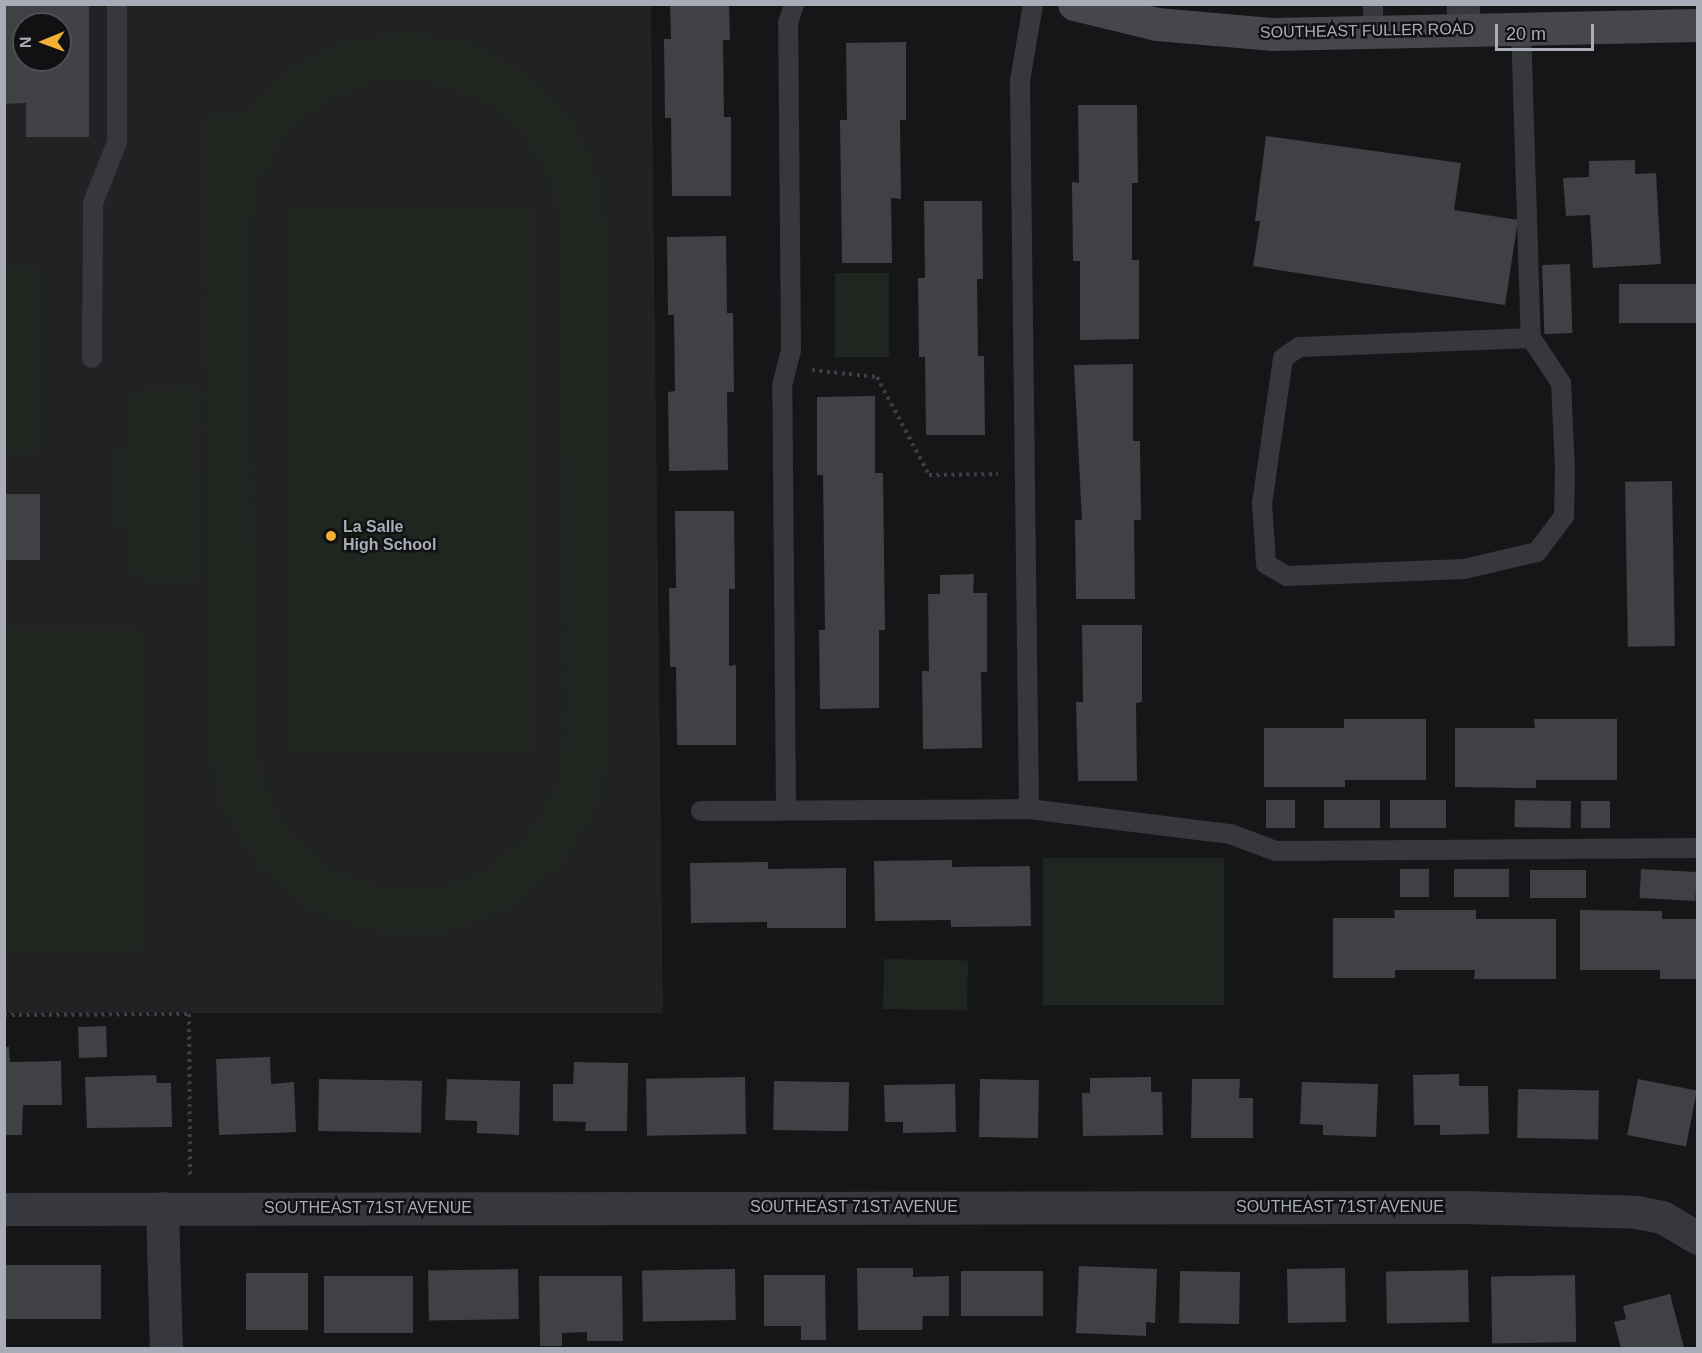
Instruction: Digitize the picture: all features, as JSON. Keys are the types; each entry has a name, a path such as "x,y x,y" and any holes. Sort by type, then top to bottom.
{"street":[{"name":"SOUTHEAST FULLER ROAD","path":"1074,4 1157,24 1217,31 1373,18 1463,17 1521,28 1698,26"},
{"name":"SOUTHEAST 71ST AVENUE","path":"4,1209 1462,1207 1635,1212 1662,1218 1698,1238"},
{"path":"166,1348 176,1208"}],"lane":[{"path":"92,358 93,203 117,142 117,4"},
{"path":"786,809 782,386 791,350 788,23 794,4"},
{"path":"1029,809 1020,81 1033,4"},
{"path":"1521,28 1531,338 1561,383 1565,470 1564,516 1537,552 1464,569 1287,576 1266,564 1262,503 1283,358 1299,347 1531,338"},
{"path":"701,811 1029,809 1230,834 1276,851 1698,848"}],"path":[{"path":"787,367 877,377 929,475 1025,474"},
{"path":"4,1015 189,1014 176,1208"}],"shaded area":[{"name":"La Salle High School","path":"5,5 651,5 663,1013 5,1013"},
{"path":"409,32 472,44 528,74 572,121 599,179 606,243 610,738 597,805 562,864 509,908 446,932 377,932 312,911 259,868 222,810 207,743 203,116 243,115 288,70 345,41","holes":["375,81 429,81 480,98 522,132 550,179 561,232 565,741 554,793 526,837 486,871 436,889 383,888 333,870 293,837 266,792 255,740 248,238 257,184 283,137 324,101"]},
{"path":"287,208 532,208 532,754 287,754"},
{"path":"5,267 39,267 39,453 5,453"},
{"path":"835,273 889,273 889,357 835,357"},
{"path":"185,382 196,382 197,582 143,582 143,574 128,574 128,528 116,528 116,445 128,444 127,397 139,397 139,389 185,389"},
{"path":"5,629 141,629 141,951 5,951"},
{"path":"1043,858 1224,858 1224,1005 1043,1005"},
{"path":"884,959 968,960 967,1010 883,1009"}],"building":[{"path":"670,4 729,4 730,40 723,40 724,117 731,117 731,196 672,196 671,118 665,118 664,39 671,39"},
{"path":"4,5 89,5 89,137 26,137 26,103 4,104"},
{"path":"906,42 906,120 900,120 901,199 891,198 892,263 842,263 840,120 847,120 846,43"},
{"path":"1078,105 1137,105 1138,183 1132,183 1132,260 1139,260 1139,339 1080,340 1080,261 1073,261 1072,182 1079,183"},
{"path":"1266,136 1461,163 1454,210 1518,220 1505,305 1253,266 1260,221 1255,221"},
{"path":"1635,160 1635,174 1656,173 1661,264 1593,268 1590,215 1566,216 1563,178 1589,177 1589,161"},
{"path":"924,201 982,201 983,279 977,279 978,356 984,356 985,435 926,435 925,357 919,357 918,278 925,278"},
{"path":"726,236 727,313 733,313 734,392 727,392 728,470 669,471 668,392 675,391 674,315 668,315 667,237"},
{"path":"1570,264 1572,333 1544,334 1542,265"},
{"path":"1619,284 1698,284 1698,323 1619,323"},
{"path":"1133,364 1133,441 1140,441 1141,520 1134,520 1135,599 1076,599 1075,520 1082,520 1074,365"},
{"path":"875,396 875,473 883,473 885,630 879,630 879,708 820,709 819,630 825,630 823,475 817,475 817,397"},
{"path":"1672,481 1675,646 1628,647 1625,482"},
{"path":"4,494 40,494 40,560 4,560"},
{"path":"675,511 734,511 735,589 729,589 729,666 736,665 736,745 677,745 676,667 670,667 669,588 676,588"},
{"path":"974,574 973,593 987,593 987,672 981,672 982,748 923,749 922,671 929,671 928,594 940,594 940,575"},
{"path":"1082,625 1142,625 1142,702 1136,703 1137,781 1078,781 1076,702 1083,702"},
{"path":"1344,719 1426,719 1426,780 1345,780 1345,787 1264,787 1264,728 1344,728"},
{"path":"1534,719 1617,719 1617,780 1536,780 1536,788 1455,787 1455,728 1535,728"},
{"path":"1266,800 1295,800 1295,828 1266,828"},
{"path":"1324,800 1380,800 1380,828 1324,828"},
{"path":"1390,800 1446,800 1446,828 1390,828"},
{"path":"1515,800 1571,801 1571,828 1515,827"},
{"path":"1581,801 1610,801 1610,828 1581,828"},
{"path":"952,860 952,867 1030,866 1031,926 951,927 951,920 875,921 874,861"},
{"path":"768,862 768,869 846,868 846,928 767,928 767,922 691,923 690,863"},
{"path":"1400,869 1429,869 1429,897 1400,897"},
{"path":"1454,869 1509,869 1509,897 1454,897"},
{"path":"1641,869 1697,872 1695,901 1639,898"},
{"path":"1530,870 1586,870 1586,898 1530,898"},
{"path":"1394,910 1476,910 1476,919 1556,919 1556,979 1474,979 1475,970 1395,970 1395,978 1333,978 1333,918 1395,918"},
{"path":"1580,910 1662,911 1662,919 1698,919 1698,979 1660,979 1660,970 1580,970"},
{"path":"106,1026 107,1057 79,1058 78,1027"},
{"path":"4,1047 9,1047 10,1062 61,1061 62,1105 23,1105 22,1135 4,1135"},
{"path":"270,1057 271,1084 294,1082 296,1132 219,1135 216,1059"},
{"path":"574,1062 628,1063 627,1131 585,1131 586,1122 553,1121 553,1084 573,1084"},
{"path":"1459,1074 1459,1086 1488,1086 1489,1134 1440,1135 1440,1125 1414,1125 1413,1075"},
{"path":"156,1075 157,1083 171,1083 172,1127 87,1128 85,1077"},
{"path":"745,1077 746,1134 647,1136 646,1079"},
{"path":"1151,1077 1151,1092 1162,1092 1163,1135 1083,1136 1082,1093 1090,1093 1090,1078"},
{"path":"319,1079 422,1081 421,1133 318,1131"},
{"path":"447,1079 520,1081 519,1135 477,1133 477,1121 445,1120"},
{"path":"980,1079 1039,1080 1038,1138 979,1137"},
{"path":"1192,1079 1240,1079 1239,1098 1253,1098 1253,1138 1191,1138"},
{"path":"1638,1079 1697,1090 1686,1146 1627,1135"},
{"path":"774,1081 849,1082 848,1131 773,1130"},
{"path":"1302,1082 1378,1084 1376,1137 1323,1135 1323,1125 1300,1124"},
{"path":"955,1084 956,1132 903,1133 903,1122 885,1122 884,1085"},
{"path":"1518,1089 1599,1090 1598,1139 1517,1138"},
{"path":"4,1265 101,1265 101,1319 4,1319"},
{"path":"1079,1266 1157,1269 1155,1323 1146,1322 1146,1336 1076,1333"},
{"path":"857,1268 913,1268 913,1277 949,1276 949,1316 923,1316 922,1330 858,1330"},
{"path":"1345,1268 1346,1322 1288,1323 1287,1269"},
{"path":"518,1269 519,1319 429,1321 428,1271"},
{"path":"735,1269 736,1320 643,1322 642,1271"},
{"path":"1468,1270 1469,1322 1387,1323 1386,1271"},
{"path":"961,1271 1043,1271 1043,1316 961,1316"},
{"path":"1180,1271 1240,1272 1239,1324 1179,1323"},
{"path":"246,1273 308,1273 308,1330 246,1330"},
{"path":"764,1275 825,1275 826,1340 801,1340 801,1326 764,1326"},
{"path":"1575,1275 1576,1342 1492,1343 1491,1276"},
{"path":"324,1276 413,1276 413,1333 324,1333"},
{"path":"539,1276 622,1276 623,1341 587,1341 587,1332 562,1333 562,1346 540,1346"},
{"path":"1670,1294 1684,1348 1621,1348 1614,1322 1626,1319 1623,1306"}],"place":[{"name":"La Salle High School","path":"331,536"}]}
